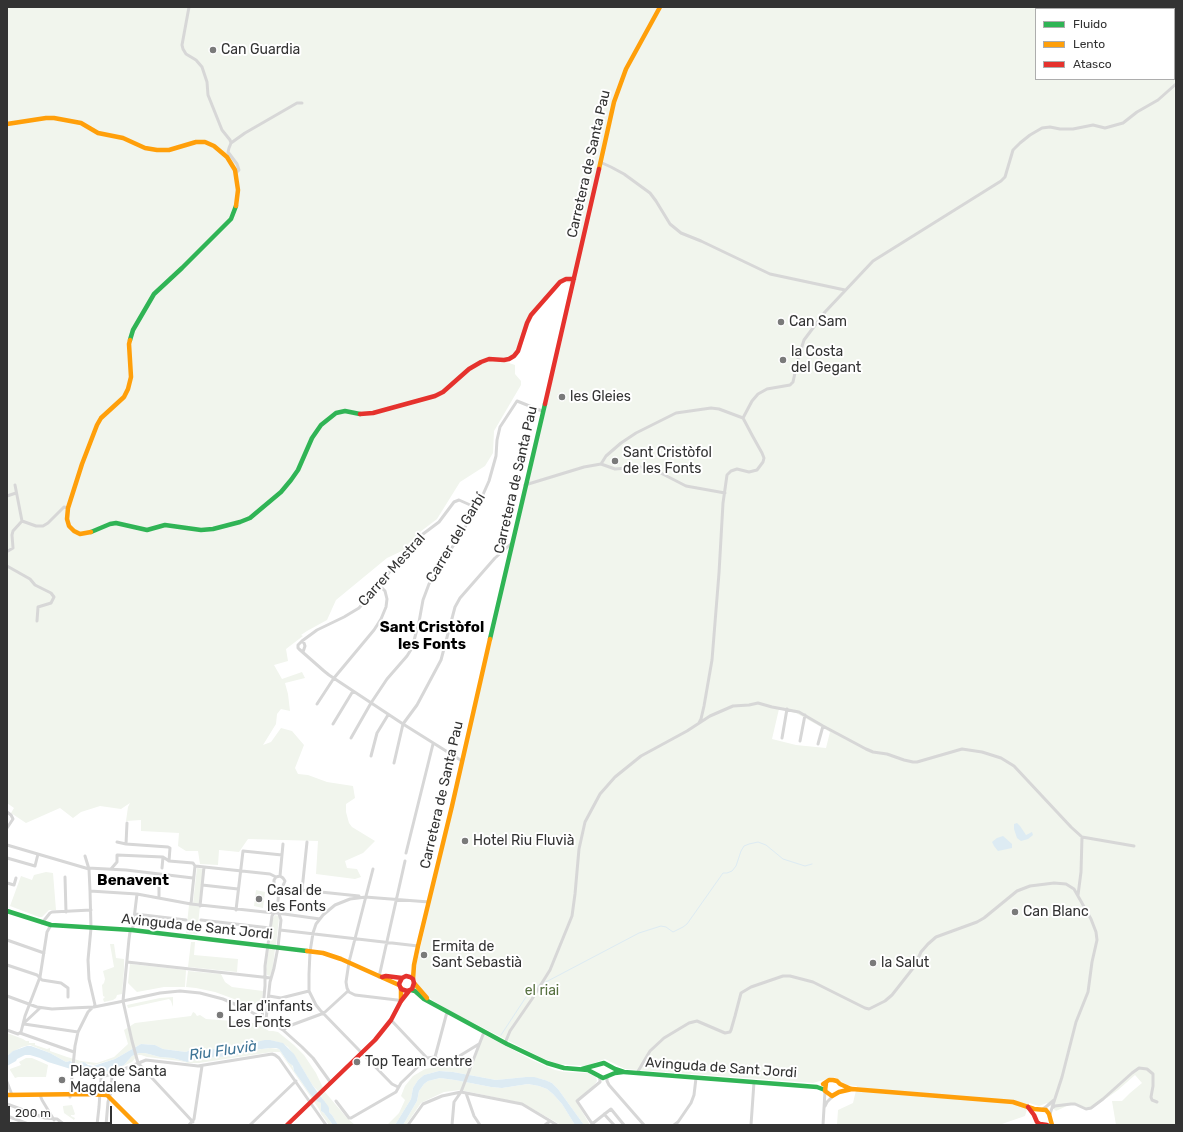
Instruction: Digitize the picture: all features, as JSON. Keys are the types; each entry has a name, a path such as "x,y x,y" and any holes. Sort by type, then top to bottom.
{"main road":[{"name":"Carretera de Santa Pau","path":"414,981 414,966 418,946 614,102 626,69 660,7"},
{"path":"7,124 54,118 81,123 98,133 123,138 145,148 157,150 169,150 192,142 205,142 214,146 224,154 236,173 238,186 236,207 231,219 154,294 134,330 129,344 131,377 128,389 124,397 101,418 97,425 82,464 68,508 67,519 69,526 80,534 95,531 110,524 148,530 165,525 201,530 213,529 240,522 256,513 281,492 298,470 312,438 329,418 336,413 344,411 362,414 435,396 443,392 481,362 489,359 509,359 518,351 527,323 531,316 560,282 566,279 574,279"},
{"name":"Avinguda de Sant Jordi","path":"7,911 51,926 132,930 278,947 330,955 349,962 400,986"},
{"name":"Carretera de Santa Pau","path":"408,976 414,966"},
{"name":"Avinguda de Sant Jordi","path":"380,977 386,976 402,978"},
{"path":"401,1001 400,982 402,978 408,976 432,1003"},
{"path":"287,1125 375,1040 391,1020 401,1001 414,987 414,981"},
{"path":"400,986 404,991 415,991 447,1012 505,1043 547,1063 564,1068 590,1070 602,1078 608,1077 611,1071 610,1066 604,1063 582,1069"},
{"path":"598,1075 596,1069 600,1064"},
{"name":"Avinguda de Sant Jordi","path":"608,1064 613,1068 624,1072"},
{"name":"Avinguda de Sant Jordi","path":"608,1077 615,1073 624,1072 817,1087 825,1090"},
{"path":"852,1089 837,1094 828,1094 825,1090 826,1083 829,1080 833,1080 852,1089 1013,1102 1027,1107 1047,1110 1052,1125"},
{"name":"Avinguda de Sant Jordi","path":"817,1087 826,1083"},
{"path":"837,1094 840,1090 840,1084"},
{"path":"9,1096 107,1095 137,1125"},
{"path":"1027,1107 1034,1115 1036,1121 1042,1125 1048,1122 1050,1116"},
{"path":"1034,1115 1036,1111 1041,1109"}],"street":[{"path":"190,7 182,44 183,49 186,54 200,64 207,82 208,95 222,130 231,143"},
{"path":"743,418 752,401 758,394 767,389 790,385 793,382 804,340 825,312 876,258 1001,181 1005,177 1011,154 1016,147 1030,135 1042,128 1050,127 1073,129 1093,125 1105,128 1119,125 1137,112 1158,100 1176,84"},
{"path":"236,173 239,170 237,164 228,152 228,148 231,143 245,132 297,103 302,103"},
{"path":"600,162 611,166 624,174 650,193 673,228 681,234 770,274 845,290"},
{"name":"Carrer del Garbí","path":"351,738 386,679 410,652 415,639 423,600 429,584 477,508 490,481 494,467 500,428 513,405 517,401 542,411"},
{"path":"601,464 606,456 636,433 676,413 711,408 719,409 743,418 762,452 764,458 759,468 753,472 736,469 731,471 728,475 725,493 712,660 704,706 699,723"},
{"path":"526,485 584,466 601,464 615,469 640,467 651,468 686,486 725,493"},
{"path":"15,485 22,521"},
{"path":"7,496 16,493"},
{"name":"Carrer Mestral","path":"302,641 317,630 359,608 419,537 440,520 454,502 459,500 477,508"},
{"path":"22,521 36,526 43,526 64,507 68,508"},
{"path":"7,551 13,548 13,531 22,521"},
{"path":"394,763 403,724 417,705 439,665 453,613 458,602 495,558 512,543"},
{"path":"7,566 30,579 35,585 51,593 54,597 51,603 38,607 37,621"},
{"path":"317,704 334,678 374,630 383,614 386,596 383,589 379,585"},
{"path":"303,652 305,646 302,641 298,644 298,646 303,652 334,678 388,715 462,761"},
{"path":"333,724 353,691"},
{"path":"505,1043 508,1035 550,970 572,916 579,849 585,822 600,794 614,777 641,756 710,716 733,706 758,703 799,712 873,752 887,754 912,762 962,749 982,752 1001,758 1014,766 1082,837 1134,846"},
{"path":"782,738 787,709"},
{"path":"371,756 377,734 388,715"},
{"path":"800,741 805,715"},
{"path":"818,744 823,726"},
{"path":"406,853 433,744"},
{"path":"7,812 13,819 7,828"},
{"path":"126,844 128,823"},
{"path":"1078,897 1082,872 1082,837"},
{"path":"117,842 168,847 170,848 169,861"},
{"path":"302,890 307,842"},
{"path":"283,844 278,876 274,880 276,888 429,902"},
{"path":"7,845 88,869 111,869 193,878"},
{"path":"236,910 243,851 282,855"},
{"path":"7,858 35,866 38,854"},
{"path":"111,869 117,862 117,854 163,857 169,861 193,863 195,866 270,874 283,878 285,880 280,888 277,913 281,920 278,947 271,978 266,1020"},
{"path":"85,856 88,869 91,910 88,960 89,979 94,1007"},
{"path":"162,868 163,857"},
{"path":"380,977 404,861"},
{"path":"191,904 195,866"},
{"path":"200,906 204,867"},
{"path":"348,991 346,984 349,962 373,869"},
{"path":"159,875 159,898"},
{"path":"65,876 66,912"},
{"path":"7,882 14,885 16,878"},
{"path":"636,1073 650,1051 664,1038 689,1023 697,1021 725,1033 730,1032 734,1023 740,993 751,987 783,976 790,976 812,982 869,1009 885,1001 892,995 914,967 922,952 936,937 977,922 1017,891 1030,886 1054,882 1066,884 1074,889 1091,920 1096,932 1097,940 1088,992 1076,1022 1050,1116"},
{"path":"202,885 238,889"},
{"path":"90,891 137,894 200,906 277,913 320,919"},
{"path":"137,894 134,927 129,936 124,1001 132,1041 138,1063 193,1122"},
{"path":"366,897 350,899 339,903 327,911 320,919 313,933 310,952 308,974 310,991 316,1005 392,1084 398,1087"},
{"path":"41,923 52,912 91,910"},
{"path":"262,1018 265,986 264,970 271,918 277,913"},
{"path":"135,914 186,920"},
{"path":"201,920 270,928"},
{"path":"20,1033 40,977 47,932 51,926"},
{"path":"280,930 418,946"},
{"path":"7,940 44,953"},
{"path":"127,962 271,978"},
{"path":"7,965 40,977 42,980 60,982 68,987 68,997"},
{"path":"269,996 281,998 310,991"},
{"path":"348,991 357,995 401,1001"},
{"path":"283,1030 289,1026 324,1013 348,991"},
{"path":"7,996 40,1008 52,1009 94,1007 166,992 192,992 224,999 283,1030 313,1058 331,1083"},
{"path":"70,1095 74,1052 78,1032 88,1012 94,1007"},
{"path":"24,1024 40,1008"},
{"path":"435,1057 447,1012"},
{"path":"391,1020 427,1058"},
{"path":"24,1024 78,1032"},
{"path":"7,1030 18,1034 20,1033 74,1052"},
{"path":"452,1125 454,1102 461,1092 484,1032"},
{"path":"336,1101 336,1104 348,1118 351,1118 394,1094 398,1087 427,1058 435,1057 445,1063 448,1063 479,1044"},
{"path":"96,1125 101,1076 112,1074 148,1060 202,1066 274,1054 279,1058 312,1101 326,1125"},
{"path":"190,1125 194,1120 202,1066"},
{"path":"1052,1108 1061,1105 1075,1104 1084,1108 1090,1108 1103,1099 1139,1068 1147,1069 1153,1074 1151,1097 1152,1100 1156,1102"},
{"path":"106,1125 108,1102 112,1090 112,1074"},
{"path":"598,1075 600,1082 577,1101 593,1125 611,1109 624,1125"},
{"path":"608,1077 607,1081 610,1085 644,1125"},
{"path":"674,1125 678,1122 691,1104 694,1095 696,1078"},
{"path":"250,1125 296,1081"},
{"path":"7,1082 9,1096"},
{"path":"751,1125 754,1082"},
{"path":"823,1125 825,1090"},
{"path":"408,1125 423,1104 442,1096 461,1092 522,1104 556,1125"},
{"path":"466,1093 474,1116 480,1125"},
{"path":"825,1107 827,1102 837,1094"},
{"path":"40,1095 54,1120"},
{"path":"1054,1100 1061,1105"},
{"path":"1041,1109 1054,1100"},
{"path":"7,1104 45,1118 54,1120 57,1119 65,1125"},
{"path":"604,1114 614,1125"},
{"path":"7,1116 31,1125"},
{"path":"545,1125 550,1121"}],"green space":[{"name":"el riai","path":"7,7 1176,7 1176,1125 1116,1125 1112,1101 1122,1101 1142,1083 1135,1075 1118,1090 1090,1110 1071,1104 1056,1111 1047,1103 1039,1106 1029,1103 1025,1116 999,1125 837,1125 838,1110 853,1103 857,1086 847,1085 834,1077 813,1083 625,1069 605,1059 586,1066 558,1064 542,1058 452,1012 432,1000 420,988 415,980 415,970 575,284 565,282 557,286 532,318 517,355 503,361 515,365 515,374 521,381 521,385 494,431 493,453 485,466 460,482 437,519 420,532 404,550 387,558 336,600 327,620 301,635 303,636 286,649 288,661 274,665 282,679 302,672 305,678 285,683 290,711 281,709 277,714 276,724 263,745 271,742 281,728 292,731 304,745 295,768 298,774 308,775 327,782 353,786 355,798 346,804 346,812 349,823 352,827 375,841 363,853 345,861 347,868 357,869 361,877 355,879 316,874 318,841 248,839 239,852 219,850 218,865 200,864 198,851 186,851 178,846 179,833 141,831 141,820 126,821 130,803 121,809 100,806 81,812 73,818 60,808 26,823 11,813 14,808 7,803","holes":["779,709 796,713 830,732 826,748 796,745 772,739"]},
{"path":"197,868 203,869 199,903 193,903"},
{"path":"46,872 53,873 56,910 49,910 42,917 39,917 10,906 21,876 32,880 34,875"},
{"name":"Casal de les Fonts","path":"256,890 265,892 263,908 254,906"},
{"path":"189,905 200,906 197,934 186,933"},
{"path":"275,915 279,918 276,945 270,944 272,920"},
{"path":"191,942 195,942 194,955 238,959 237,972 188,967"},
{"path":"110,944 114,944 116,958 124,959 122,994 117,995 113,1000 104,1002 103,999 105,997 103,996 102,985 105,979 103,971 114,967"},
{"path":"269,948 275,949 273,967 270,976 267,975 266,969"},
{"path":"130,964 186,970 185,987 164,987 137,992 128,983"},
{"path":"188,971 221,974 225,982 232,987 263,991 262,1000 250,1006 215,992 186,987"},
{"path":"173,997 173,1007 169,999 128,1008 127,1005 160,998"},
{"path":"193,1012 197,1016 200,1015 206,1019 233,1021 244,1020 261,1026 269,1031 278,1032 304,1055 316,1073 325,1092 347,1118 355,1125 338,1125 329,1112 319,1092 313,1086 288,1047 282,1043 269,1040 236,1047 200,1049 195,1051 192,1049 186,1052 163,1049 155,1045 141,1044 115,1059 94,1065 83,1062 77,1064 70,1061 66,1062 50,1053 30,1045 22,1047 7,1056 7,1033 29,1041 29,1043 35,1043 35,1045 47,1049 50,1048 50,1051 67,1057 97,1063 114,1057 128,1044 124,1030 135,1023 191,1016"},
{"path":"483,1034 532,1060 555,1070 589,1073 596,1077 597,1081 595,1084 576,1101 590,1125 584,1125 558,1089 552,1083 542,1079 526,1077 496,1080 439,1071 424,1075 418,1080 413,1088 411,1099 395,1125 387,1125 399,1113 405,1100 401,1096 405,1086 413,1076 425,1069 440,1066 462,1064 472,1069"},
{"path":"270,1048 279,1049 288,1062 292,1065 294,1071 310,1094 321,1103 321,1111 333,1125 329,1125 321,1114 280,1052 199,1063 188,1063 138,1055 132,1062 113,1071 106,1072 124,1065 132,1056 139,1053 173,1058 187,1062 203,1058 234,1056 254,1050"},
{"path":"26,1058 32,1058 48,1065 46,1077 15,1078 10,1069 21,1065 19,1062"},
{"path":"440,1078 502,1088 528,1084 539,1086 547,1089 553,1094 562,1104 575,1125 561,1125 522,1103 460,1090 444,1092 421,1103 406,1125 403,1125 417,1101 419,1091 424,1084 428,1081"},
{"path":"72,1105 75,1114 71,1116 75,1118 74,1120 64,1113 63,1107"}],"water":[{"path":"1017,823 1026,835 1032,832 1033,835 1028,839 1021,841 1017,838 1014,824"},
{"path":"1003,836 1012,844 1012,848 998,851 992,842"},
{"name":"Riu Fluvià","path":"265,1040 283,1043 294,1054 313,1086 328,1106 329,1112 338,1125 333,1125 321,1111 321,1103 310,1094 294,1071 293,1066 288,1062 279,1049 276,1048 254,1050 234,1056 203,1058 187,1062 173,1058 139,1053 132,1056 124,1065 112,1070 85,1076 79,1071 30,1055 25,1055 7,1066 7,1056 13,1051 27,1046 50,1053 66,1062 70,1061 77,1064 84,1062 93,1066 115,1059 141,1044 155,1045 163,1049 186,1052 192,1049 195,1051 200,1049 236,1047"},
{"path":"439,1071 496,1080 534,1077 545,1080 552,1083 558,1089 584,1125 575,1125 562,1104 553,1094 547,1089 539,1086 528,1084 502,1088 440,1078 428,1081 424,1084 419,1091 417,1101 403,1125 395,1125 411,1099 413,1088 418,1080 424,1075"}],"waterway":[{"path":"544,983 639,933 661,926 666,927 673,932 683,927 687,924 723,873 732,871 736,866 744,846 758,842 766,845 783,859 805,866 812,864"},
{"path":"501,1035 526,997 541,983"}],"traffic: fast":[{"path":"130,340 133,330 154,294 231,219 236,206"},
{"path":"490,639 545,404"},
{"path":"91,532 116,523 147,530 165,525 201,530 213,529 250,518 281,492 291,480 298,470 312,438 321,425 336,413 345,411 360,414"},
{"path":"7,911 51,925 132,930 307,951"},
{"path":"411,990 415,991 424,999 507,1044 547,1063 564,1068 588,1070 603,1078 615,1073 623,1072"},
{"path":"582,1069 604,1063 624,1072 817,1087 825,1090"}],"traffic: slow":[{"path":"599,169 614,102 626,69 660,7"},
{"path":"7,124 54,118 81,123 98,133 123,138 145,148 157,150 169,150 196,142 205,142 214,146 227,157 235,170 238,190 236,206"},
{"path":"91,532 80,534 69,526 67,519 68,508 82,464 97,425 101,418 124,397 128,389 131,377 130,340"},
{"path":"413,979 418,946 490,639"},
{"path":"307,951 323,953 341,959 399,985"},
{"path":"414,983 427,998"},
{"path":"401,988 401,1001"},
{"path":"823,1084 829,1080 833,1080 851,1089"},
{"path":"826,1083 825,1091 832,1096 839,1092 852,1089 1013,1102 1034,1109 1046,1110 1049,1114 1052,1125"},
{"path":"7,1095 107,1095 137,1125"}],"traffic: jam":[{"path":"545,404 599,169"},
{"path":"360,414 373,413 435,396 443,392 469,369 481,362 489,359 504,360 514,356 518,351 531,315 560,282 566,279 574,279"},
{"path":"382,977 410,977 413,979 414,983 412,989 407,991 401,989 399,984 402,978"},
{"path":"287,1125 375,1040 391,1020 401,1001 409,991"},
{"path":"1028,1107 1037,1122 1047,1125"}],"place":[{"name":"Can Guardia","path":"213,50"},
{"name":"Can Sam","path":"781,322"},
{"name":"la Costa del Gegant","path":"783,360"},
{"name":"les Gleies","path":"562,397"},
{"name":"Sant Cristòfol de les Fonts","path":"615,461"},
{"name":"Hotel Riu Fluvià","path":"465,841"},
{"name":"Casal de les Fonts","path":"259,899"},
{"name":"Can Blanc","path":"1015,912"},
{"name":"Ermita de Sant Sebastià","path":"424,955"},
{"name":"la Salut","path":"873,963"},
{"name":"Llar d'infants Les Fonts","path":"220,1015"},
{"name":"Top Team centre","path":"357,1062"},
{"name":"Plaça de Santa Magdalena","path":"62,1080"}],"district":[{"name":"Sant Cristòfol les Fonts","path":"432,636"},
{"name":"Benavent","path":"133,881"}]}
